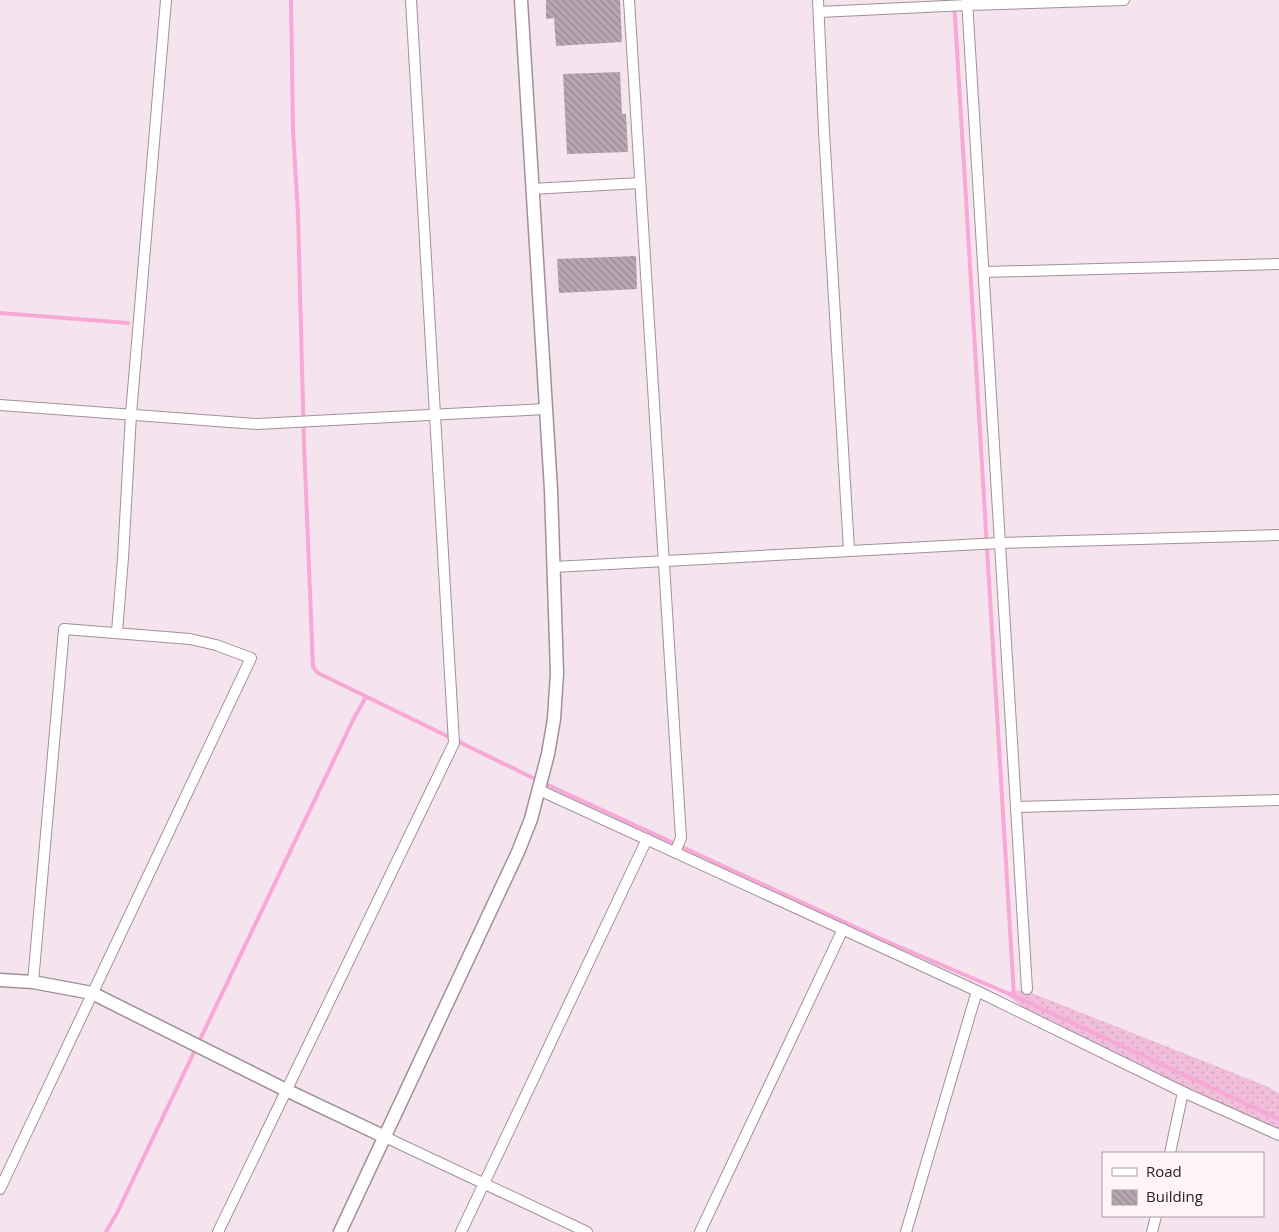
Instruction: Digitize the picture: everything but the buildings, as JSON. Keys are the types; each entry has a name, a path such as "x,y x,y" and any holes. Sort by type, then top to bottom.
{"street":[{"path":"117,632 131,414 166,0"},
{"path":"218,1232 454,743 411,0"},
{"path":"340,1232 518,852 531,819 539,790 554,719 557,674 554,567 521,0"},
{"path":"629,0 681,838 674,852"},
{"path":"818,0 849,550"},
{"path":"819,12 967,2 1124,0"},
{"path":"967,2 1027,989"},
{"path":"532,189 640,183"},
{"path":"984,272 1279,264"},
{"path":"0,405 257,424 545,409"},
{"path":"554,567 1000,543 1279,535"},
{"path":"0,1189 251,658 216,645 190,639 64,629 33,982"},
{"path":"539,790 977,991 1184,1092 1279,1135"},
{"path":"1016,807 1279,800"},
{"path":"461,1232 647,839"},
{"path":"700,1232 843,929"},
{"path":"0,980 33,982 92,993 286,1090 587,1232"},
{"path":"906,1232 977,991"},
{"path":"1170,1152 1184,1092"},
{"path":"1152,1232 1156,1217"}],"shaded area":[{"path":"1024,990 1264,1085 1279,1093 1279,1135 1028,1012 1004,992"}],"waterway":[{"path":"291,0 293,131 298,214 304,443 313,667 318,673 535,779 881,939 1014,996 1279,1119"},
{"path":"954,0 1014,996"},
{"path":"0,313 128,323"},
{"path":"106,1232 117,1213 353,720 366,697"}]}
